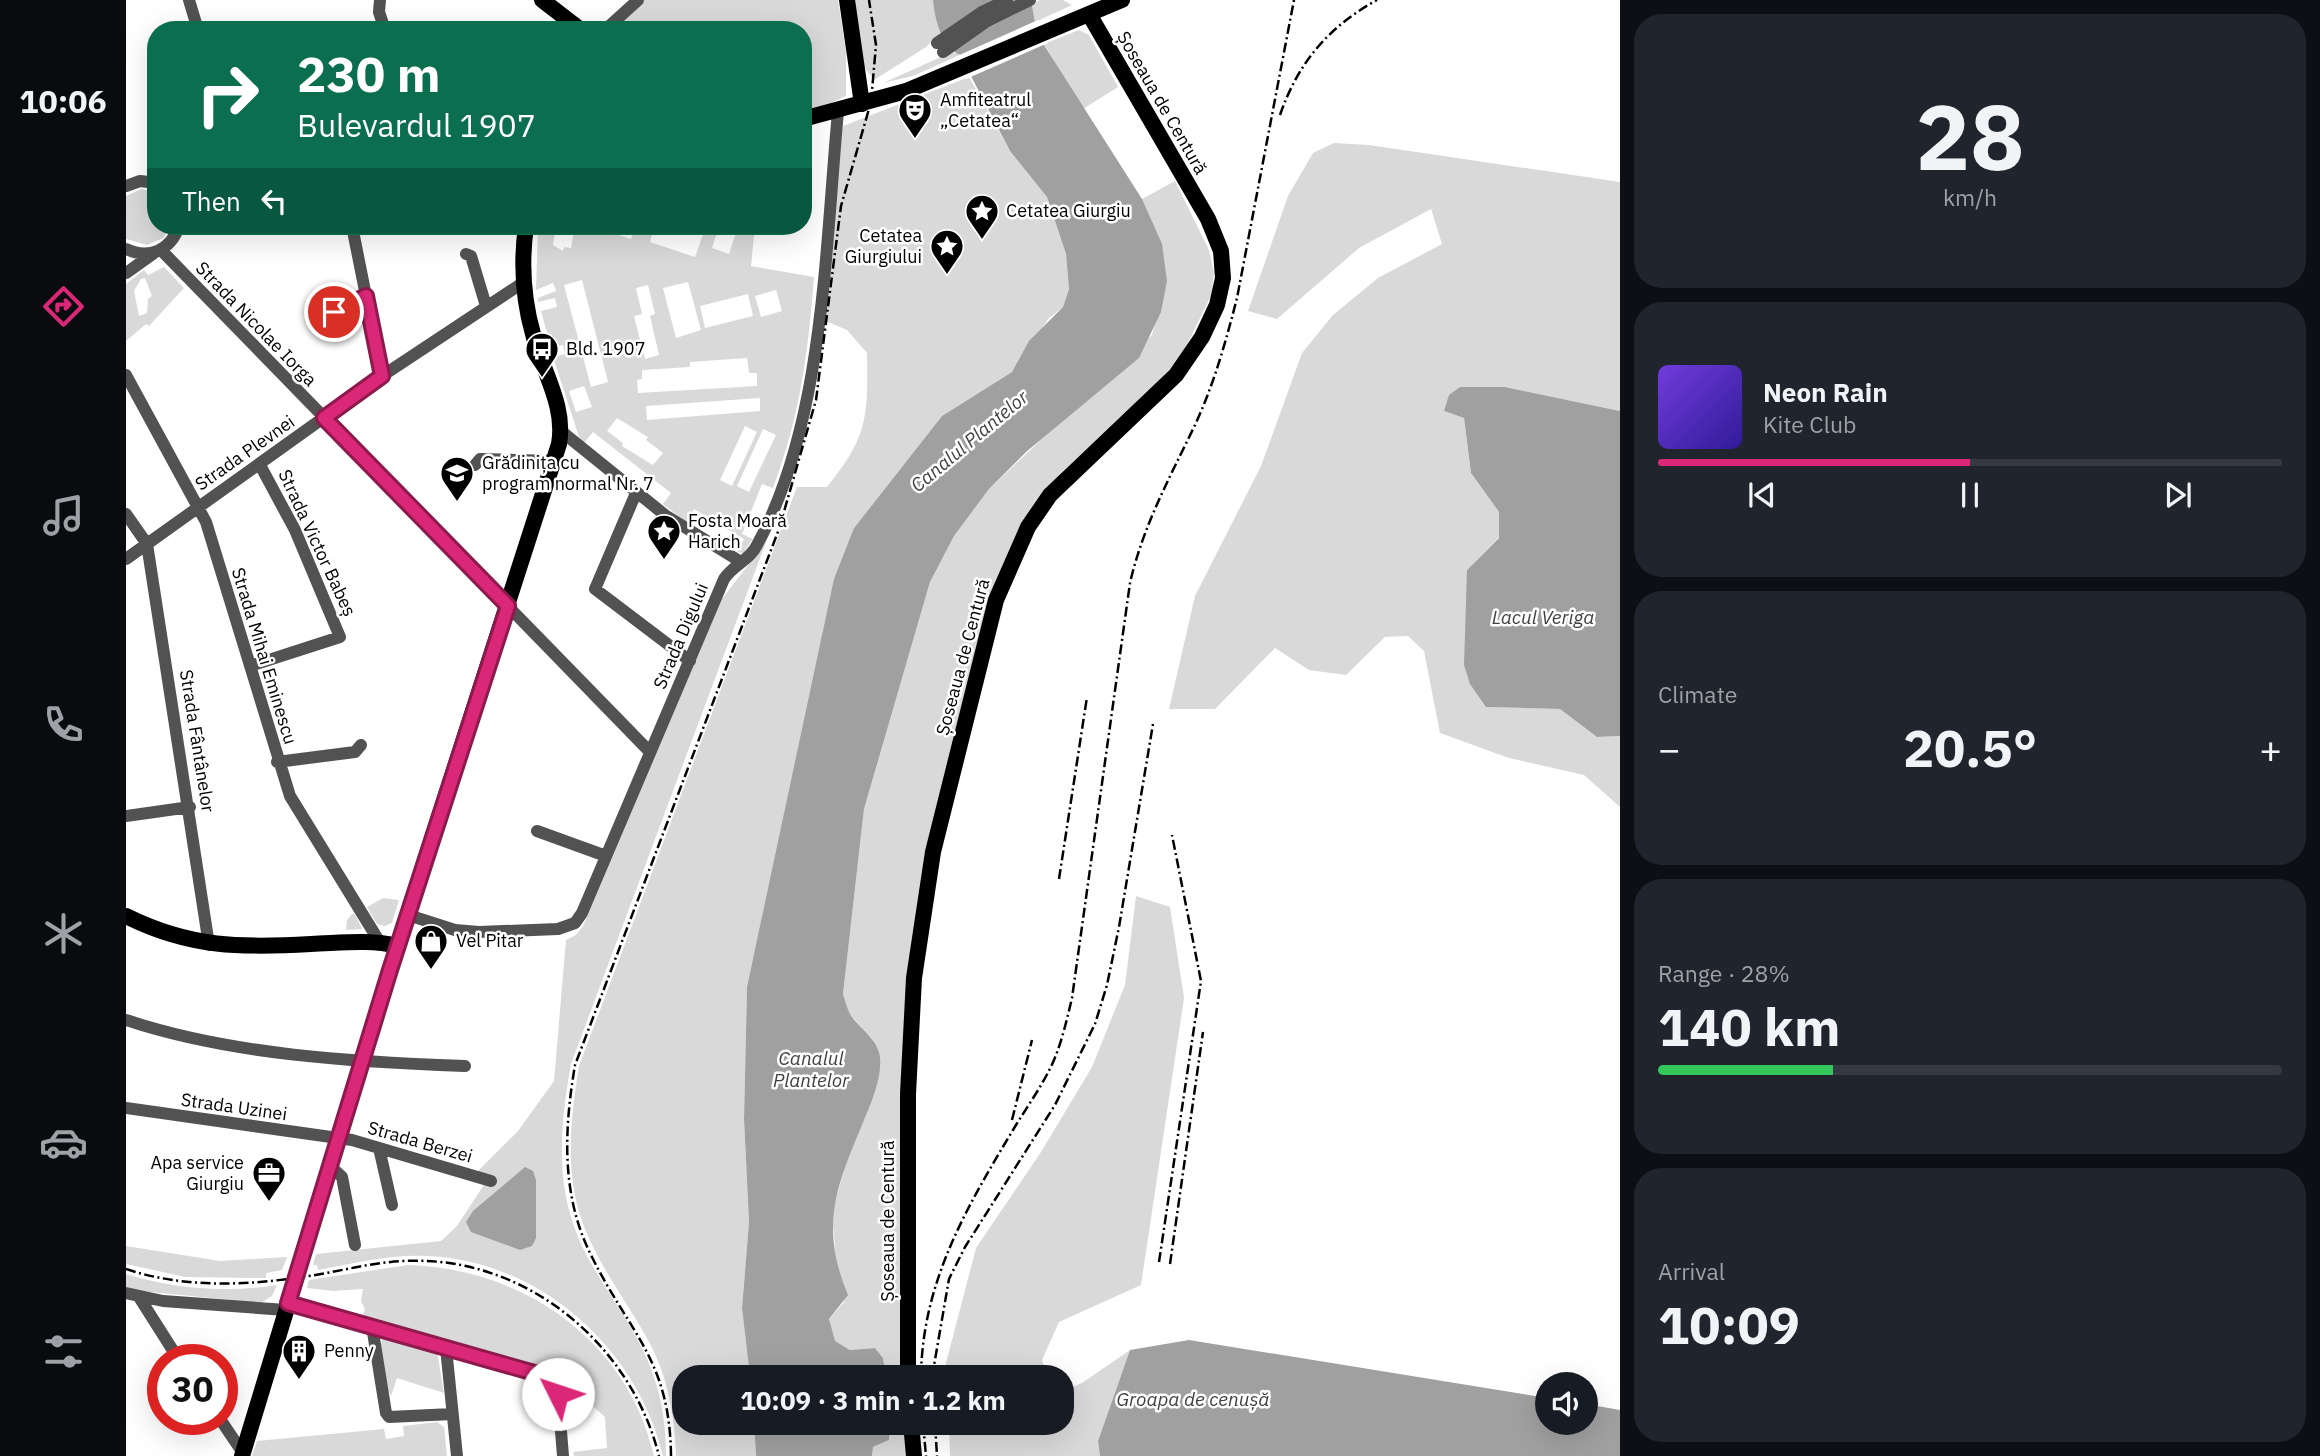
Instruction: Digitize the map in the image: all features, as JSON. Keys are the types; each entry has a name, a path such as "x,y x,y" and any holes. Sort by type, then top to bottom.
{"main road":[{"path":"542,0 569,21"},
{"path":"847,0 862,104"},
{"path":"812,117 906,91 1048,30 1089,7 1122,0"},
{"name":"Șoseaua de Centură","path":"908,1365 908,1094 914,978 933,852 996,600 1022,538 1050,495 1185,364 1210,320 1223,278 1221,251 1208,219 1089,7"},
{"path":"242,1455 398,946 554,461 561,431 559,408 533,334 524,282 526,235"},
{"path":"126,916 175,937 209,945 267,947 379,942 398,946"},
{"path":"912,1435 914,1456"}],"street":[{"path":"189,0 195,21"},
{"path":"380,0 379,12 382,21"},
{"path":"615,21 638,0"},
{"path":"1007,0 982,12 940,47 1030,0"},
{"name":"Strada Digului","path":"408,915 455,930 479,932 568,927 582,912 724,579 757,546 800,433 811,384 838,112"},
{"path":"126,186 140,181 147,182"},
{"path":"126,273 173,240 175,235"},
{"path":"354,235 382,376"},
{"path":"126,249 139,254 158,251"},
{"name":"Strada Nicolae Iorga","path":"158,251 650,752"},
{"path":"466,254 471,256 486,306"},
{"name":"Strada Plevnei","path":"126,559 382,376 524,282"},
{"path":"334,312 366,296"},
{"name":"Strada Mihai Eminescu","path":"126,375 200,506 278,762 301,819 379,942"},
{"path":"561,431 636,493 741,562"},
{"path":"475,465 480,459 554,461"},
{"name":"Strada Victor Babeș","path":"250,666 340,637 295,530 260,465"},
{"path":"636,493 595,589 690,661"},
{"path":"126,514 148,544"},
{"name":"Strada Fântânelor","path":"148,544 209,945"},
{"path":"278,762 355,752 361,745"},
{"path":"126,816 190,807"},
{"path":"537,831 606,856"},
{"path":"126,1020 191,1038 362,1062 465,1066"},
{"name":"Strada Uzinei","path":"126,1108 339,1139"},
{"name":"Strada Berzei","path":"339,1139 491,1181"},
{"path":"379,1148 392,1205"},
{"path":"330,1166 342,1177 355,1245"},
{"path":"132,1295 287,1307 372,1326 545,1376 555,1382 563,1456"},
{"path":"132,1295 167,1344"},
{"path":"372,1326 386,1413 389,1417 452,1414"},
{"path":"446,1348 457,1456"},
{"path":"230,1435 242,1455"}],"shaded area":[{"path":"638,0 838,0 846,51 846,96 825,106 812,108 812,21 615,21"},
{"path":"850,0 933,0 940,33 926,47 874,80 864,67"},
{"path":"1040,0 1063,0 1072,5 1035,22 1032,4"},
{"path":"1079,30 1089,35 1118,87 1083,109 1044,44"},
{"path":"952,52 960,55 913,76 883,83"},
{"path":"969,77 1010,151 1047,197 1066,254 1069,289 1063,307 1049,318 1012,372 942,416 854,528 747,987 744,1119 749,1222 742,1308 749,1365 672,1365 672,1412 656,1355 594,1249 580,1215 571,1160 574,1103 579,1066 797,487 827,487 851,454 863,425 867,394 867,353 847,330 821,319 843,126"},
{"path":"1334,143 1369,145 1620,182 1620,411 1505,387 1460,388 1444,411 1464,418 1471,473 1499,512 1499,537 1467,570 1486,707 1560,709 1597,737 1620,736 1620,807 1584,775 1509,758 1440,733 1424,651 1408,636 1385,637 1346,675 1309,670 1275,648 1215,709 1169,709 1195,596 1261,466 1302,353 1333,315 1378,278 1442,244 1431,209 1359,248 1277,319 1248,311 1288,196 1313,153"},
{"path":"1175,181 1209,250 1214,273 1211,296 1176,367 1064,470 1026,520 926,853 904,1365 884,1365 883,1358 875,1348 850,1350 834,1341 829,1319 844,1302 844,1285 837,1273 832,1212 847,1160 873,1040 849,1013 843,994 864,809 930,582 954,536 989,489 1152,335 1167,281 1142,199"},
{"path":"141,189 147,190 147,235 165,235 163,238 147,245 126,239 126,196"},
{"path":"538,235 555,235 553,245 563,251 564,247 571,248 573,235 618,235 631,239 632,235 652,235 650,242 695,257 703,235 716,235 712,248 729,254 735,235 754,235 751,266 814,277 806,359 790,435 773,488 762,484 742,534 753,539 743,553 737,552 744,539 694,509 686,522 663,504 671,493 593,432 584,443 579,437 553,357 565,354 563,345 551,348 541,311 557,307 555,298 538,302 538,298 556,291 553,283 536,290","holes":["582,280 608,382 591,387 564,285","688,282 701,330 676,338 663,288","648,285 655,314 650,316 659,355 645,359 634,316 642,314 636,288","776,290 782,311 761,317 755,296","748,294 753,316 705,328 700,306","747,358 749,373 757,373 757,386 638,393 637,380 642,379 642,370 690,367 690,362","584,386 592,407 576,412 569,391","760,398 760,411 647,420 646,406","617,418 648,437 646,440 663,453 653,465 622,446 623,443 607,431","745,426 757,432 732,486 720,480","763,429 776,435 749,492 737,486"]},
{"path":"164,267 184,288 149,326 146,324 126,341 126,284 144,270 148,275","holes":["145,278 152,296 148,299 147,313 139,316 134,291 141,279"]},
{"path":"787,486 571,1064 565,1102 562,1160 571,1217 585,1252 648,1361 663,1414 666,1456 663,1456 650,1417 631,1380 607,1347 578,1318 545,1293 509,1275 470,1262 429,1256 387,1258 318,1270 317,1265 313,1265 316,1254 441,1241 457,1226 489,1177 477,1172 518,1131 554,1081 566,940 576,935 583,926 722,599 752,560"},
{"path":"1136,896 1170,907 1184,998 1141,1285 1059,1322 1042,1360 1044,1365 946,1365 976,1248 1041,1152 1092,1067 1125,985"},
{"path":"383,898 399,900 392,923 385,926 377,924 367,907"},
{"path":"355,914 362,929 346,930 347,920"},
{"path":"126,1246 220,1261 287,1257 282,1270 266,1273 266,1278 185,1277 126,1264"},
{"path":"408,1265 451,1269 491,1280 530,1296 564,1318 595,1346 621,1378 641,1415 654,1456 574,1456 573,1452 607,1448 605,1417 570,1386 560,1387 361,1320 365,1309 361,1301 363,1289 333,1291 307,1288 309,1280"},
{"path":"126,1274 201,1288 239,1289 277,1285 272,1296 261,1303 141,1291 126,1287"},
{"path":"383,1336 437,1351 444,1393 397,1378 391,1396 382,1366"},
{"path":"1130,1350 1098,1441 1100,1456 950,1456 949,1435 1074,1435 1074,1386"},
{"path":"437,1422 444,1427 447,1456 252,1456 257,1441 384,1429 386,1439 404,1436 403,1426"},
{"path":"675,1435 755,1435 756,1456 676,1456"},
{"path":"889,1435 907,1435 909,1456 872,1456 873,1447 889,1440"}],"water":[{"name":"Canalul Plantelor","path":"933,0 1031,0 1035,22 1044,45 1142,199 1162,244 1167,281 1161,312 1139,358 1026,452 989,489 954,536 930,582 864,809 843,994 850,1014 876,1046 880,1066 875,1092 838,1189 833,1229 839,1271 848,1295 829,1319 835,1341 850,1350 875,1348 883,1358 884,1365 749,1365 742,1308 749,1222 744,1119 747,987 834,579 854,528 942,416 1012,372 1029,341 1063,307 1069,289 1066,254 1047,197 1010,151 960,55 948,46 937,24"},
{"name":"Lacul Veriga","path":"1460,387 1505,387 1620,411 1620,736 1597,737 1560,709 1486,707 1470,684 1464,665 1467,570 1499,538 1499,512 1471,473 1464,418 1444,411 1449,395"},
{"path":"525,1167 533,1171 536,1180 536,1238 532,1246 520,1250 471,1232 466,1222 473,1211"},
{"name":"Groapa de cenușă","path":"1189,1340 1535,1396 1535,1435 1598,1435 1598,1406 1620,1410 1620,1456 1100,1456 1098,1441 1130,1350"},
{"path":"755,1435 889,1435 889,1440 873,1447 872,1456 756,1456"}],"pier":[{"path":"1038,20 1048,43 966,79 955,57"}],"railway":[{"path":"671,1456 669,1423 655,1370 591,1255 574,1209 567,1138 571,1089 575,1065 779,529 816,400 841,206 871,102 876,45 869,0"},
{"path":"922,1365 930,1308 951,1245 981,1185 1046,1077 1064,1030 1072,998 1130,583 1150,522 1195,425 1219,362 1237,298 1294,0"},
{"path":"1280,115 1296,79 1317,48 1344,22 1377,0"},
{"path":"1059,879 1087,697"},
{"path":"934,1365 949,1279 965,1247 1055,1105 1095,1024 1107,985 1119,927 1153,724"},
{"path":"1159,1262 1201,981 1172,835"},
{"path":"1170,1264 1203,1032"},
{"path":"1012,1120 1032,1040"},
{"path":"126,1269 174,1280 223,1284 297,1278 405,1261 449,1263 491,1273 530,1290 566,1314 598,1343 624,1377 645,1415 659,1456"},
{"path":"924,1435 926,1456"},
{"path":"936,1435 937,1456"}],"place":[{"name":"Amfiteatrul „Cetatea“","path":"915,140"},
{"name":"Cetatea Giurgiu","path":"982,241"},
{"name":"Cetatea Giurgiului","path":"947,276"},
{"name":"Bld. 1907","path":"542,379"},
{"name":"Grădinița cu program normal Nr. 7","path":"457,503"},
{"name":"Fosta Moară Harich","path":"664,561"},
{"name":"Vel Pitar","path":"431,971"},
{"name":"Apa service Giurgiu","path":"269,1203"},
{"name":"Penny","path":"299,1381"}],"route":[{"path":"334,312 366,296 382,376 324,418 508,606 390,970 288,1303 545,1376 555,1382 558,1394"}]}
